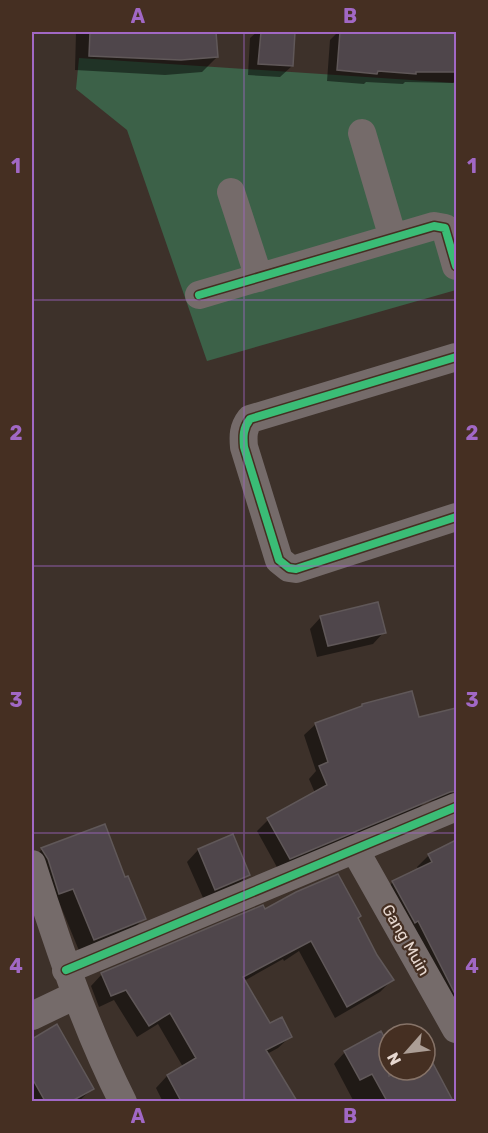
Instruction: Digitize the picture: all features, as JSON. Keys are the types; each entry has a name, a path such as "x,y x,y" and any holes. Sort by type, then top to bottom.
{"street":[{"path":"362,133 393,238"},
{"path":"231,192 259,278"},
{"path":"199,295 434,226 445,228 456,266"},
{"path":"456,357 250,419 245,426 243,436 244,447 279,560 289,568 296,569 306,566 456,517"},
{"path":"32,1016 71,982 355,850 456,807"},
{"name":"Gang Muin","path":"355,850 456,1029"},
{"path":"32,864 71,982 123,1101"}],"green space":[{"path":"79,58 456,83 456,290 207,361 127,130 76,89"}],"building":[{"path":"90,32 216,32 218,57 181,60 89,56"},
{"path":"261,32 295,32 293,66 258,64"},
{"path":"340,32 456,32 456,72 416,72 416,74 378,71 377,74 337,70"},
{"path":"378,602 386,633 328,646 320,616"},
{"path":"412,691 419,717 456,708 456,791 290,859 267,818 327,785 319,766 328,762 315,723 362,706 362,704"},
{"path":"105,824 125,877 128,876 146,919 94,940 73,889 59,894 48,859 41,848"},
{"path":"233,834 250,875 215,890 198,849"},
{"path":"456,840 456,996 418,921 415,923 392,881 432,862 428,854"},
{"path":"338,874 361,916 358,918 377,955 394,980 347,1007 311,941 243,977 270,1023 282,1017 292,1037 266,1050 297,1101 181,1101 167,1075 196,1058 170,1013 149,1026 126,990 111,996 101,973 263,905 265,909 296,892"},
{"path":"57,1024 94,1089 72,1101 45,1101 32,1078 32,1039"},
{"path":"377,1033 377,1082 437,1082 437,1071 453,1101 387,1101 372,1074 360,1080 344,1051"}],"cycle path":[{"path":"199,295 434,226 445,228 456,266"},
{"path":"456,357 250,419 245,429 244,439 244,447 279,560 289,568 296,569 456,517"},
{"path":"66,970 456,807"}]}
